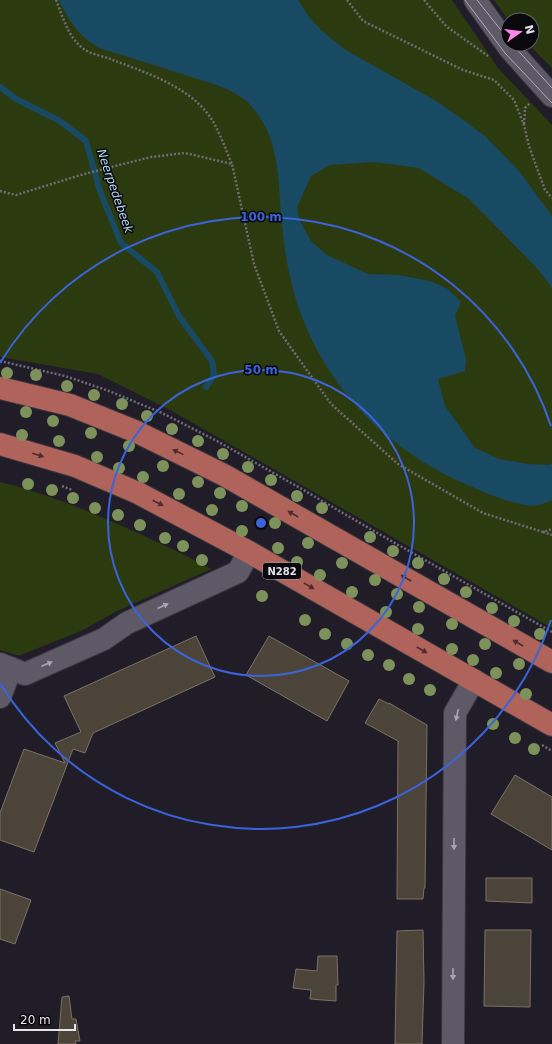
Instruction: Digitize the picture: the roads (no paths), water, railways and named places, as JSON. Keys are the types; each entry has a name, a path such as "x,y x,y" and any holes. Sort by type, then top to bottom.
{"main road":[{"path":"0,388 70,405 137,432 224,475 552,662"},
{"name":"N282","path":"0,444 75,466 131,490 249,552 552,725"}],"street":[{"path":"475,0 510,49 552,96"},
{"path":"0,697 6,666 25,674 104,639 127,623 238,572 249,552"},
{"path":"454,1042 455,713 474,680"}],"water":[{"path":"59,0 298,0 309,17 321,30 344,49 436,101 485,136 519,171 552,216 552,288 537,268 469,199 419,168 374,162 330,165 311,176 297,207 299,219 311,241 327,255 368,274 398,275 430,281 448,289 461,302 455,316 466,359 465,371 438,379 445,406 475,448 499,459 528,464 550,465 552,463 552,500 539,505 521,504 478,490 431,467 403,448 377,427 354,403 334,377 316,348 302,318 292,285 286,255 279,181 274,151 264,124 256,112 244,99 226,89 137,59 102,49 94,45 76,29"}],"waterway":[{"name":"Neerpedebeek","path":"0,87 16,99 60,121 86,141 100,191 121,243 157,272 179,316 212,361 214,375 206,387"}],"tram line":[{"path":"465,0 505,53 552,103"},
{"path":"477,0 500,29"},
{"path":"519,52 552,88"}]}
